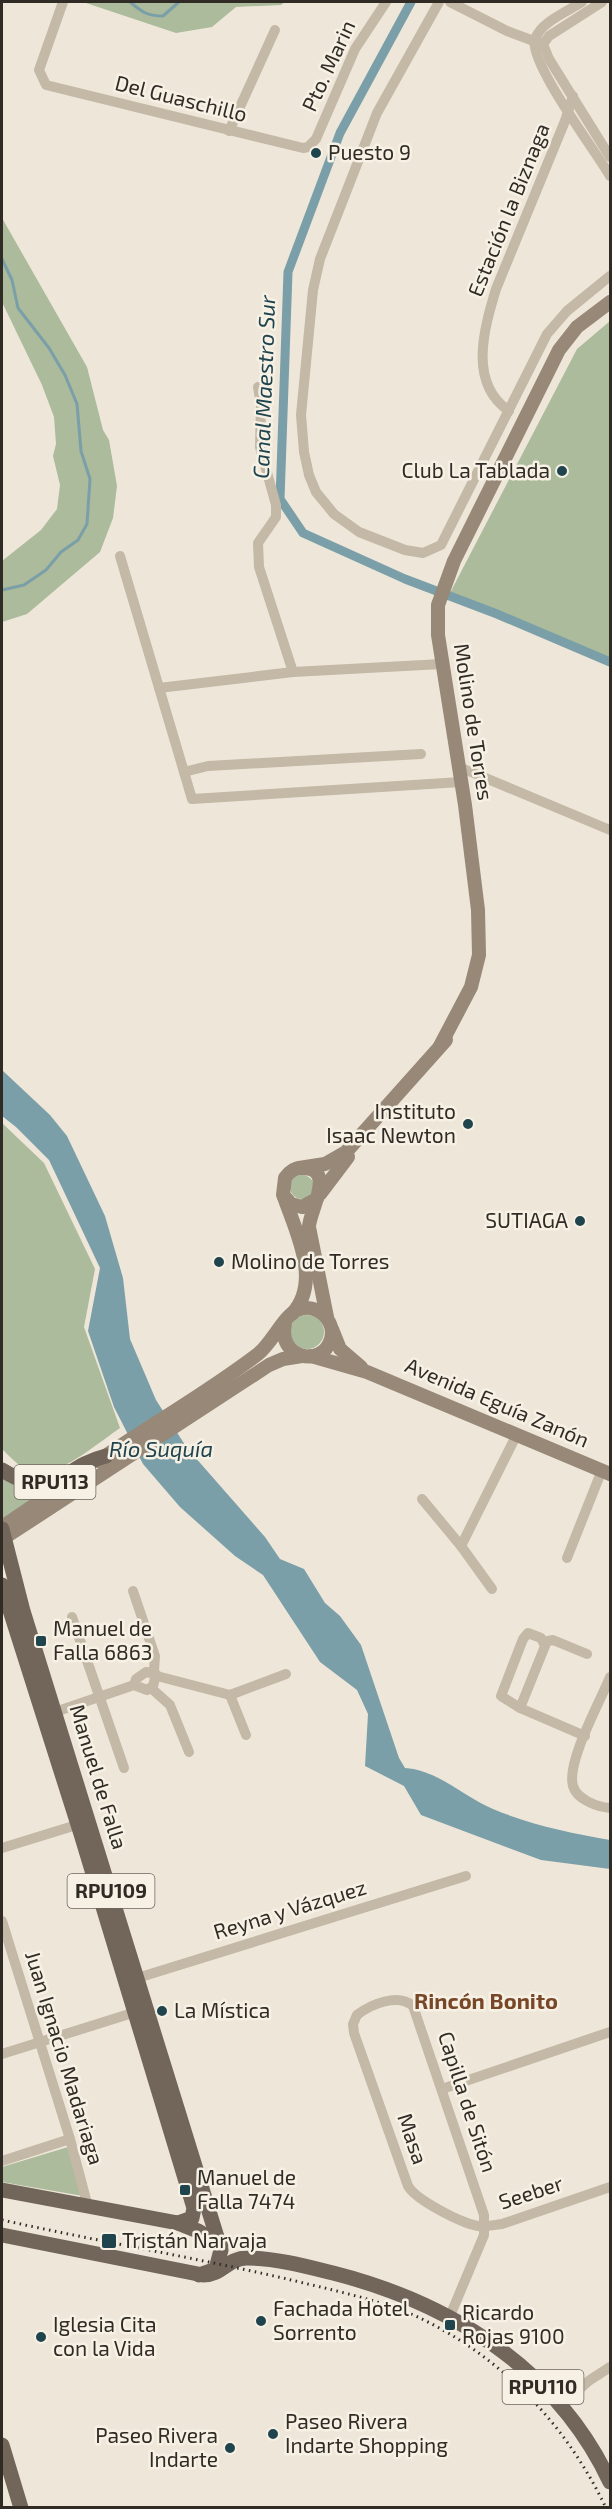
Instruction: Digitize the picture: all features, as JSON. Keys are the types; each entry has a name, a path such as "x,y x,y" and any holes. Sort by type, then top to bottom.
{"main road":[{"name":"Molino de Torres","path":"299,1168 325,1164 346,1152 395,1100 440,1046 466,1008 482,970 484,948 437,625 440,598 471,520 559,350 571,334 610,303"},
{"name":"Molino de Torres","path":"329,1322 309,1233 310,1214 338,1167 383,1117 395,1100"},
{"path":"299,1168 315,1173 320,1183 319,1196 302,1207 291,1204 283,1195 285,1178 299,1168"},
{"name":"RPU113","path":"2,1534 259,1352 287,1319 302,1299 307,1280 283,1195"},
{"path":"306,1356 296,1353 288,1346 283,1335 287,1319 299,1309 310,1308 320,1311 329,1322"},
{"name":"RPU113","path":"2,1470 24,1482 46,1485 93,1459 114,1456 212,1402 274,1362 317,1354 327,1346 331,1339 329,1322"},
{"name":"Avenida Eguía Zanón","path":"329,1322 340,1349 367,1372"},
{"name":"Avenida Eguía Zanón","path":"306,1356 367,1372 606,1472"},
{"name":"Manuel de Falla","path":"2,1534 23,1611 55,1712 84,1822 132,1980 194,2208 192,2218 178,2223"},
{"name":"Manuel de Falla","path":"2,1564 3,1594 84,1822"},
{"name":"Manuel de Falla","path":"140,2011 219,2244"},
{"path":"2,2190 178,2223"},
{"name":"RPU110","path":"178,2223 253,2258"},
{"path":"2,2235 199,2275 212,2272 218,2266 221,2253 219,2244"},
{"name":"RPU110","path":"199,2275 219,2272 235,2259 253,2258 314,2268 377,2284 450,2316 510,2356 561,2405 588,2440 610,2482"},
{"path":"2,2445 21,2508"}],"street":[{"name":"Del Guaschillo","path":"63,2 39,70 46,85 298,148 308,147"},
{"name":"Pto. Marin","path":"308,147 316,140 355,49 386,2"},
{"path":"439,2 377,113 320,259 313,290 301,415 304,452 309,475 320,500 350,527 413,552 432,550 446,540 552,327 610,276"},
{"path":"450,2 507,31 538,43 586,115 610,157"},
{"path":"582,2 544,26 538,43 541,67 569,117 610,176"},
{"path":"538,43 602,2"},
{"path":"229,131 275,30"},
{"name":"Estación la Biznaga","path":"509,411 495,400 483,378 483,356 489,314 496,289 569,117 573,96"},
{"name":"Estación la Biznaga","path":"569,117 586,115"},
{"path":"258,387 261,405 260,447 276,505 276,517 258,543 259,567 293,672"},
{"path":"120,556 192,799 461,782"},
{"path":"159,688 293,672 442,664"},
{"path":"184,772 208,766 421,754"},
{"path":"459,767 610,830"},
{"path":"461,1546 517,1434"},
{"path":"567,1558 606,1472"},
{"path":"422,1499 461,1546 492,1589"},
{"path":"133,1592 155,1656 155,1674 151,1688"},
{"path":"72,1617 124,1768"},
{"path":"544,1642 536,1635 528,1633 523,1639 501,1696 520,1708 585,1736"},
{"path":"544,1642 553,1640 587,1654"},
{"path":"520,1708 544,1642"},
{"path":"55,1712 134,1685 141,1675 155,1674 230,1695 286,1674"},
{"path":"610,1677 575,1761 573,1787 579,1795 598,1807 610,1808"},
{"path":"134,1685 144,1690 151,1688"},
{"path":"151,1688 171,1705 189,1752"},
{"path":"230,1695 246,1735"},
{"path":"2,1848 84,1822"},
{"name":"Reyna y Vázquez","path":"132,1980 466,1876"},
{"name":"Juan Ignacio Madariaga","path":"2,1921 6,1950 70,2139 88,2207"},
{"name":"Capilla de Sitón","path":"355,2020 369,2008 400,2000 408,2002 417,2014 486,2226"},
{"path":"2,2054 140,2011"},
{"name":"Masa","path":"355,2020 354,2032 410,2190 419,2198 472,2224 486,2226"},
{"path":"442,2089 610,2032"},
{"path":"2,2161 70,2139"},
{"name":"Seeber","path":"450,2316 486,2226 502,2224 610,2187"},
{"path":"561,2405 610,2367"}],"green space":[{"path":"83,2 285,2 281,5 236,7 212,27 176,33"},
{"path":"2,218 87,367 103,430 109,440 117,486 113,518 100,552 27,614 2,622 2,561 41,530 57,509 60,485 53,456 56,444 54,417 42,385 2,302"},
{"name":"Club La Tablada","path":"610,321 610,659 450,593 577,349"},
{"path":"2,1123 44,1163 95,1269 84,1327 120,1428 69,1463 46,1472 37,1473 27,1470 2,1449"},
{"path":"302,1175 311,1178 314,1187 311,1196 302,1199 293,1196 290,1187 293,1178"},
{"path":"307,1315 319,1320 324,1332 319,1344 307,1349 295,1344 290,1332 295,1320"},
{"path":"2,1477 25,1489 42,1493 3,1520"},
{"path":"68,2147 83,2196 2,2182 2,2167"}],"water":[{"name":"Río Suquía","path":"2,1070 50,1115 67,1136 105,1216 123,1278 130,1339 156,1400 187,1448 265,1537 280,1559 304,1569 325,1603 340,1616 361,1645 399,1758 405,1768 440,1779 482,1804 507,1815 551,1828 610,1840 610,1869 541,1860 421,1815 404,1786 365,1766 368,1714 357,1690 320,1662 263,1575 235,1556 180,1507 143,1464 114,1407 88,1331 100,1268 49,1160 2,1116"}],"waterway":[{"path":"130,2 145,13 163,16 179,2"},
{"name":"Canal Maestro Sur","path":"411,2 340,133 288,272 280,499 303,533 405,579 497,614 610,662"},
{"path":"2,259 12,280 18,308 49,348 65,375 77,404 81,451 90,479 87,524 78,540 61,552 46,570 24,585 2,590"}],"railway":[{"path":"2,2220 216,2263 338,2291 374,2301 422,2319 452,2335 480,2354 530,2398 572,2450 606,2508"}],"place":[{"name":"Puesto 9","path":"316,153"},
{"name":"Club La Tablada","path":"562,471"},
{"name":"Instituto Isaac Newton","path":"468,1124"},
{"name":"SUTIAGA","path":"580,1221"},
{"name":"Molino de Torres","path":"219,1262"},
{"name":"Manuel de Falla 6863","path":"41,1641"},
{"name":"La Mística","path":"162,2011"},
{"name":"Manuel de Falla 7474","path":"185,2190"},
{"name":"Tristán Narvaja","path":"109,2241"},
{"name":"Fachada Hotel Sorrento","path":"261,2321"},
{"name":"Ricardo Rojas 9100","path":"450,2325"},
{"name":"Iglesia Cita con la Vida","path":"41,2337"},
{"name":"Paseo Rivera Indarte Shopping","path":"273,2434"},
{"name":"Paseo Rivera Indarte","path":"230,2448"}],"district":[{"name":"Rincón Bonito","path":"486,2001"}]}
